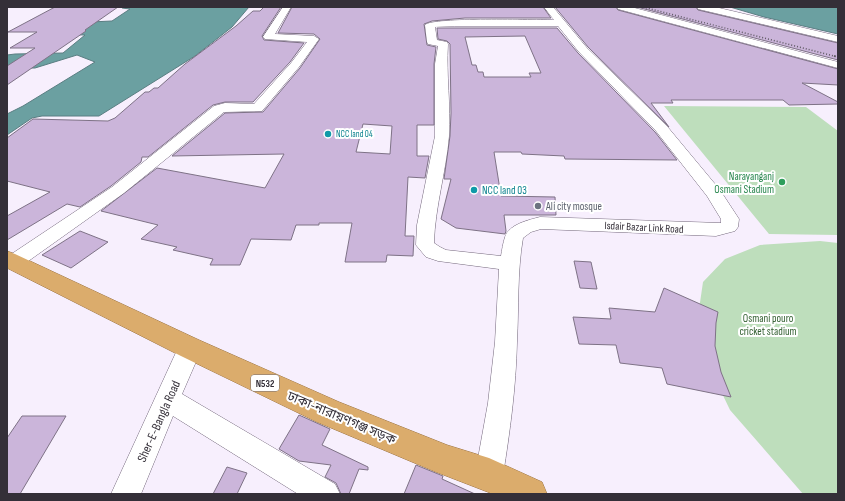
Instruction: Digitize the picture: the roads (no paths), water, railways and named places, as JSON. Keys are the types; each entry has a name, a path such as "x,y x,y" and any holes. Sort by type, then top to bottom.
{"highway":[{"name":"ঢাকা-নারায়ণগঞ্জ সড়ক","path":"10,260 190,348 328,412 447,461 489,475 530,494"}],"street":[{"path":"10,260 118,190 219,109 225,107 258,108 295,65 314,39 268,37 287,7"},
{"name":"Isdair Bazar Link Road","path":"489,475 501,403 506,342 509,264 514,236 525,228 540,224 716,230 729,227 730,219 714,194 662,128 583,50 548,7"},
{"path":"622,7 838,65"},
{"path":"702,7 838,39"},
{"path":"509,264 445,256 433,252 425,245 426,225 442,136 441,64 443,44 432,42 430,25 455,23 561,23"},
{"name":"Sher-E-Bangla Road","path":"126,494 190,348"},
{"path":"168,399 325,494"}],"railway":[{"path":"643,7 838,57 834,56"}],"place":[{"name":"NCC land 04","path":"328,134"},
{"name":"Narayanganj Osmani Stadium","path":"782,182"},
{"name":"NCC land 03","path":"474,190"},
{"name":"Ali city mosque","path":"538,206"}],"park label":[{"name":"Osmani pouro cricket stadium","path":"768,324"}]}
